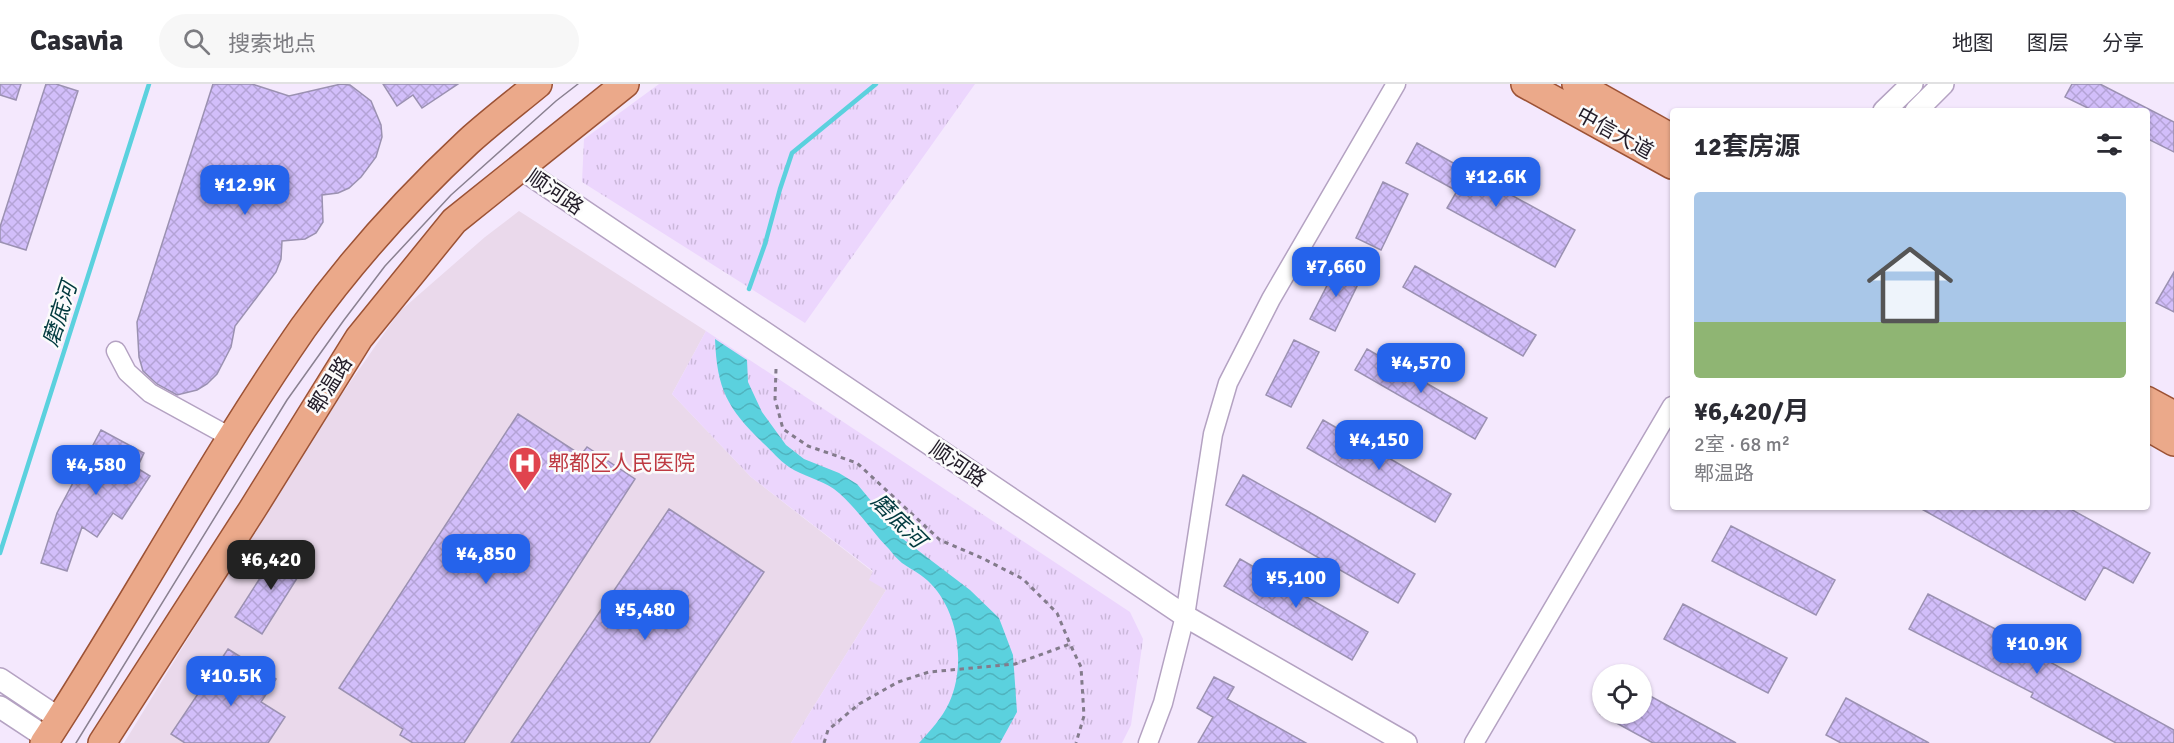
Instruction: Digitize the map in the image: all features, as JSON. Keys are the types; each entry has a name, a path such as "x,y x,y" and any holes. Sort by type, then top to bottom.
{"main road":[{"path":"50,733 232,438 304,327 353,264 417,192 469,141 538,84"},
{"name":"郫温路","path":"102,743 360,338 454,221 625,84"},
{"name":"中信大道","path":"1525,84 1670,164"},
{"name":"中信大道","path":"1576,84 1670,137"},
{"path":"2150,402 2174,416"},
{"path":"2150,428 2174,442"}],"street":[{"path":"1148,743 1163,702 1185,616 1213,434 1228,383 1271,299 1396,84"},
{"path":"1887,108 1912,84"},
{"path":"1919,108 1943,84"},
{"name":"顺河路","path":"520,168 1185,616 1406,743"},
{"path":"116,351 127,372 150,393 232,438"},
{"path":"1474,743 1670,409"},
{"path":"0,679 50,733"},
{"path":"0,707 50,733"}],"path":[{"path":"776,369 775,399 783,429 808,446 857,463 940,540 1023,579 1057,613 1081,667 1084,716 1076,743"},
{"path":"824,743 828,730 859,704 898,682 929,672 1015,664 1070,644"}],"shaded area":[{"name":"郫都区人民医院","path":"519,211 706,331 672,394 751,477 873,572 886,590 791,743 124,743 268,508 342,394 399,312 485,237"}],"green space":[{"path":"659,84 975,84 805,323 582,182 584,139"},
{"path":"706,331 1130,612 1143,639 1131,725 1122,743 791,743 886,590 869,580 873,571 751,477 672,394"}],"water":[{"path":"715,339 747,360 748,382 762,412 786,445 804,459 839,473 857,484 903,539 970,590 999,618 1013,655 1017,712 1000,743 919,743 949,703 957,673 957,641 948,610 941,596 921,575 898,560 856,510 834,489 785,464 751,431 726,397 718,371"}],"building":[{"path":"0,84 21,84 16,100 0,95"},
{"path":"46,84 56,84 78,91 26,250 0,242 0,227"},
{"path":"213,84 252,84 289,96 341,84 350,85 371,101 381,125 382,137 376,157 361,177 349,188 338,193 322,195 323,222 316,233 305,239 282,241 281,259 276,272 235,326 231,347 217,374 197,390 177,395 157,384 143,371 139,357 137,322"},
{"path":"383,84 458,84 422,108 413,95 397,106"},
{"path":"2072,84 2100,84 2147,108 2088,108 2065,97"},
{"path":"2150,110 2174,122 2174,152 2150,140"},
{"path":"1417,143 1575,230 1555,267 1447,208 1457,191 1406,163"},
{"path":"1383,182 1408,194 1381,250 1356,238"},
{"path":"1338,264 1362,276 1335,331 1310,319"},
{"path":"1415,266 1536,335 1523,356 1403,287"},
{"path":"2174,272 2174,312 2156,303"},
{"path":"1294,340 1319,352 1291,407 1266,395"},
{"path":"1367,349 1487,418 1475,439 1355,370"},
{"path":"518,414 581,455 587,447 635,479 464,743 413,743 400,735 403,729 339,688"},
{"path":"1323,420 1451,494 1435,522 1307,448"},
{"path":"101,430 144,453 137,468 150,476 122,519 113,513 97,537 82,527 67,571 41,563 57,513"},
{"path":"1243,475 1415,574 1398,603 1226,505"},
{"path":"669,509 764,572 649,743 511,743"},
{"path":"1923,510 2072,510 2150,553 2133,583 2104,567 2085,600"},
{"path":"1731,526 1835,580 1816,615 1712,561"},
{"path":"280,547 306,564 262,634 235,617"},
{"path":"1240,559 1368,632 1352,660 1224,586"},
{"path":"1928,594 2032,648 2030,651 2174,730 2174,743 2116,743 2031,697 2033,693 1909,629"},
{"path":"1683,604 1787,658 1768,693 1664,639"},
{"path":"228,649 276,679 261,702 285,717 268,743 185,743 171,734"},
{"path":"1214,677 1234,687 1227,699 1306,743 1198,743 1213,717 1197,708"},
{"path":"1652,697 1736,743 1653,743 1618,724 1652,724"},
{"path":"1846,698 1929,743 1841,743 1826,735"}],"waterway":[{"name":"磨底河","path":"0,553 149,84"},
{"name":"磨底河","path":"749,289 792,153 876,84"}],"tram line":[{"path":"76,743 287,400 385,266 451,195 578,84"}],"place":[{"name":"郫都区人民医院","path":"525,492"}]}
